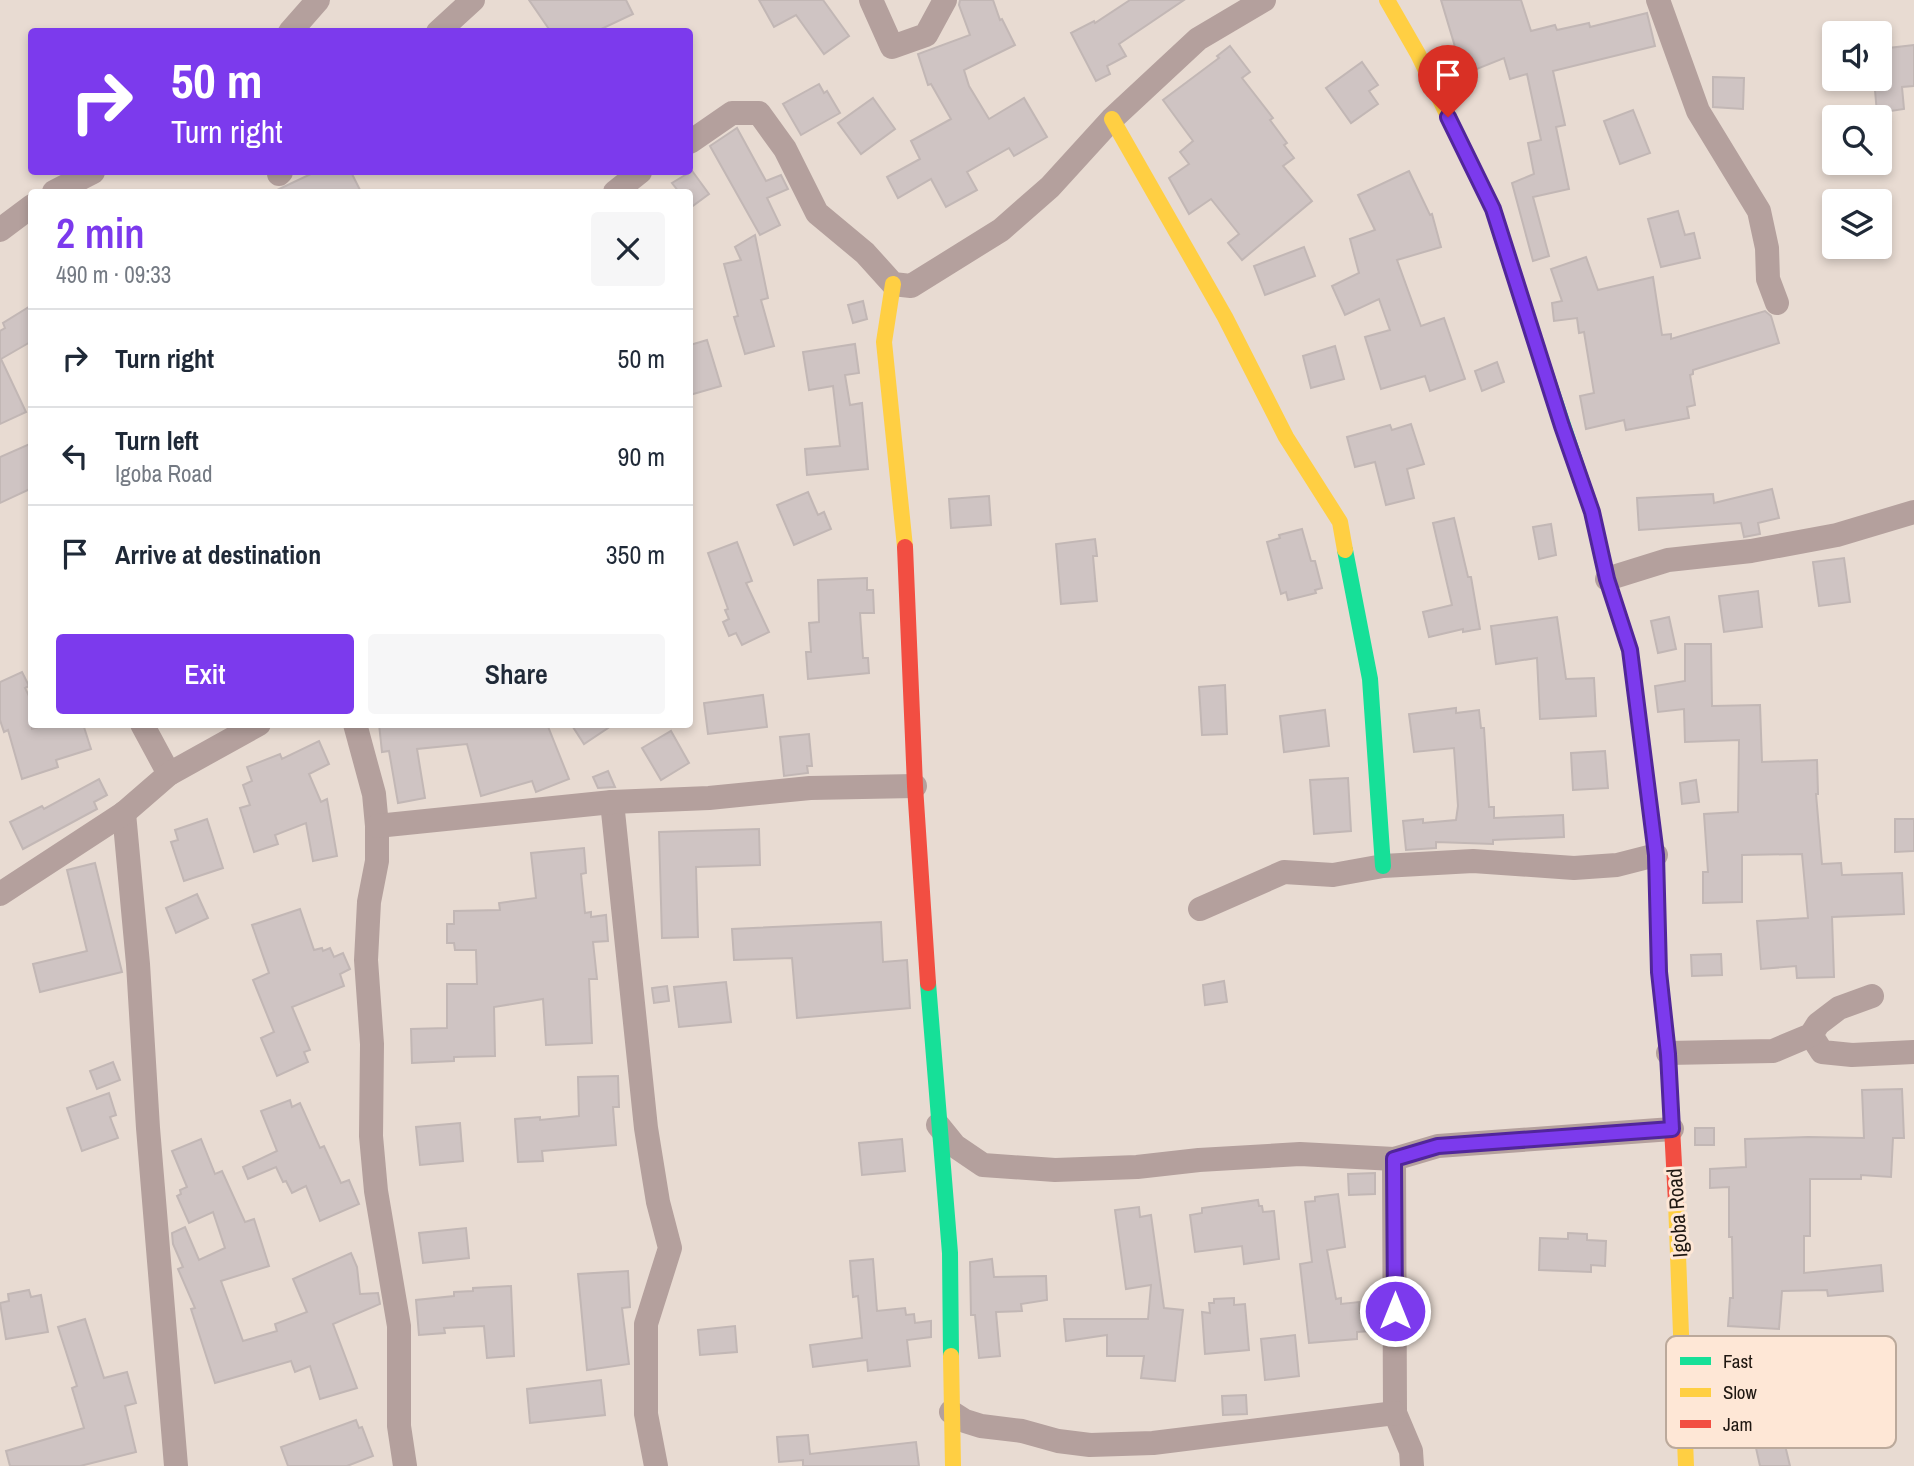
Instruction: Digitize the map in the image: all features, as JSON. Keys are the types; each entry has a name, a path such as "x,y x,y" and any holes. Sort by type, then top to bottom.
{"street":[{"path":"293,28 317,0"},
{"path":"443,28 473,0"},
{"path":"871,0 892,47 926,35 945,0"},
{"path":"693,140 732,113 758,113 785,149 817,213 865,253 893,284 911,286 1001,230 1049,187 1112,119 1198,39 1264,0"},
{"name":"Igoba Road","path":"1387,0 1418,54 1493,209 1592,512 1607,579 1630,650 1656,855 1659,972 1668,1054 1682,1336"},
{"path":"1658,0 1698,111 1759,211 1768,248 1768,279 1777,303"},
{"path":"1112,119 1225,317 1286,438 1340,522 1370,679 1383,866"},
{"path":"60,189 87,175"},
{"path":"619,189 636,175"},
{"path":"0,230 28,209"},
{"path":"893,284 884,342 906,557 915,786 938,1125 950,1253 953,1466"},
{"path":"1607,579 1668,560 1751,551 1837,535 1914,512"},
{"path":"144,728 169,774"},
{"path":"1,889 124,813 169,774 252,728"},
{"path":"356,728 374,794 377,826 377,861 369,902 366,960 372,1044 371,1136 376,1191 399,1326 399,1426 405,1466"},
{"path":"377,826 612,802 709,798 810,788 915,786"},
{"path":"612,802 646,1128 658,1202 670,1248 646,1324 646,1414 656,1466"},
{"path":"124,813 176,1466"},
{"path":"1200,909 1284,872 1333,875 1383,866 1473,860 1574,868 1617,864 1656,855"},
{"path":"1668,1054 1773,1051 1811,1035 1818,1024 1839,1008 1872,996"},
{"path":"1811,1035 1822,1052 1852,1055 1914,1052"},
{"path":"938,1125 955,1146 983,1165 1055,1170 1137,1167 1300,1154 1394,1159 1438,1146 1672,1129"},
{"path":"1394,1159 1395,1413 1411,1451 1412,1466"},
{"path":"946,1192 983,1165"},
{"path":"951,1412 965,1421 981,1426 1022,1431 1058,1441 1090,1445 1153,1443 1395,1413"},
{"name":"Igoba Road","path":"1685,1448 1686,1466"}],"building":[{"path":"529,0 626,0 633,14 603,28 548,28"},
{"path":"759,0 823,0 849,36 824,54 796,15 774,27"},
{"path":"960,0 993,0 1000,20 1002,19 1015,45 964,70 969,86 989,119 1024,98 1047,137 1014,156 1009,148 967,172 977,190 946,207 931,179 898,198 887,177 920,159 911,141 951,119 931,84 928,85 918,54 970,35 959,5"},
{"path":"1130,0 1184,0 1119,44 1126,56 1107,66 1110,74 1096,81 1071,33 1094,21 1095,23"},
{"path":"1441,0 1521,0 1531,31 1555,25 1557,30 1589,23 1590,27 1647,13 1655,46 1553,71 1565,125 1556,127 1569,189 1533,197 1549,256 1533,261 1512,183 1534,174 1528,143 1541,140 1527,74 1510,79 1504,58 1474,70 1477,77 1458,85 1445,54 1456,50"},
{"path":"1914,45 1914,86 1902,87 1904,109 1892,111 1892,105 1876,105 1875,91 1892,91 1892,48"},
{"path":"1230,46 1250,72 1242,78 1273,118 1270,120 1294,158 1283,166 1312,201 1242,260 1228,243 1239,234 1211,199 1189,214 1169,178 1189,164 1180,152 1193,141 1163,100 1219,58 1217,56"},
{"path":"1362,62 1378,85 1369,91 1378,104 1351,123 1326,88"},
{"path":"1713,77 1744,78 1743,109 1713,107"},
{"path":"819,84 824,93 827,91 840,113 801,135 783,104"},
{"path":"873,98 895,129 861,154 838,123"},
{"path":"1633,110 1650,153 1620,164 1604,121"},
{"path":"737,128 766,181 781,175 788,189 767,198 780,225 760,235 710,146"},
{"path":"1409,171 1430,215 1432,214 1441,247 1397,260 1421,326 1444,318 1465,379 1430,391 1425,376 1381,389 1365,337 1390,330 1379,299 1345,315 1332,286 1359,273 1350,239 1375,230 1358,195"},
{"path":"693,172 709,194 693,206 693,189 677,189 672,183 685,175 693,175"},
{"path":"309,175 352,175 360,189 279,189"},
{"path":"1678,211 1685,235 1694,233 1700,258 1661,267 1648,219"},
{"path":"755,235 768,298 761,300 774,346 745,354 734,317 738,316 724,264 741,260 735,247"},
{"path":"1304,247 1315,276 1265,295 1254,266"},
{"path":"1586,257 1598,290 1653,277 1662,335 1671,334 1671,339 1765,311 1771,316 1779,343 1693,370 1690,375 1695,405 1687,407 1689,418 1626,430 1624,420 1586,429 1580,396 1594,393 1584,332 1579,333 1577,318 1554,321 1552,303 1562,301 1551,269"},
{"path":"863,301 867,319 853,323 848,305"},
{"path":"28,307 28,343 1,359 26,412 0,424 0,331 5,328 3,323"},
{"path":"707,340 721,386 693,394 693,344"},
{"path":"855,344 859,373 845,375 850,405 862,403 868,469 807,475 805,449 840,446 833,386 809,390 803,352"},
{"path":"1335,346 1344,379 1311,388 1303,356"},
{"path":"1497,362 1504,382 1482,391 1475,371"},
{"path":"1411,424 1424,464 1407,469 1414,498 1386,505 1375,462 1355,467 1347,437 1390,425 1392,430"},
{"path":"28,445 28,490 0,503 0,457"},
{"path":"1772,489 1779,518 1758,523 1760,534 1744,537 1741,523 1639,530 1637,498 1713,494 1714,503"},
{"path":"808,492 818,515 824,512 831,529 794,545 777,505"},
{"path":"989,496 991,525 951,528 949,499"},
{"path":"1454,518 1468,577 1471,577 1480,629 1463,632 1463,629 1429,637 1423,612 1452,605 1433,523"},
{"path":"1551,524 1556,555 1539,559 1533,527"},
{"path":"1302,529 1322,588 1315,590 1316,593 1288,600 1286,592 1281,594 1267,542 1280,538 1279,535"},
{"path":"1095,539 1097,556 1093,556 1097,601 1061,604 1056,544"},
{"path":"737,542 752,581 746,583 769,632 742,645 736,633 729,636 723,622 729,619 725,610 728,609 708,553"},
{"path":"1844,558 1850,602 1819,606 1813,562"},
{"path":"867,578 867,590 873,590 874,613 860,613 863,658 868,658 869,673 808,679 806,652 811,652 809,623 819,622 818,580"},
{"path":"1758,591 1762,627 1724,632 1719,596"},
{"path":"1557,617 1566,679 1594,678 1596,716 1540,719 1537,658 1496,664 1491,626"},
{"path":"1669,617 1676,649 1658,653 1651,621"},
{"path":"1685,644 1711,644 1712,706 1760,705 1762,762 1817,760 1816,794 1822,864 1841,863 1842,875 1902,873 1904,914 1832,917 1834,977 1797,978 1796,966 1761,969 1757,921 1808,918 1802,854 1742,855 1742,902 1703,903 1703,872 1708,872 1704,814 1738,812 1739,740 1685,742 1684,709 1658,712 1655,686 1685,681"},
{"path":"22,672 28,684 25,688 28,694 28,728 84,728 91,749 56,760 58,767 22,779 8,730 4,732 0,720 0,682"},
{"path":"1225,685 1227,734 1202,735 1199,687"},
{"path":"763,695 767,727 708,734 704,703"},
{"path":"1456,708 1456,713 1479,710 1481,728 1484,728 1489,807 1494,807 1494,818 1563,815 1564,837 1493,840 1493,844 1436,842 1436,848 1406,850 1403,821 1423,819 1423,823 1456,820 1458,806 1454,748 1414,752 1409,714"},
{"path":"1325,710 1329,746 1284,752 1280,716"},
{"path":"379,728 549,728 569,779 536,792 532,781 481,796 467,744 417,749 425,798 398,803 389,751 382,752"},
{"path":"574,728 608,728 584,744"},
{"path":"671,731 689,763 661,780 642,748"},
{"path":"809,734 812,766 807,766 808,773 784,776 780,737"},
{"path":"319,741 329,764 309,774 321,802 327,799 337,856 313,861 306,823 275,835 278,844 254,852 240,808 250,805 243,785 252,781 247,767 280,754 282,759"},
{"path":"1605,751 1608,788 1573,790 1571,753"},
{"path":"608,771 615,787 598,788 593,777"},
{"path":"1348,778 1351,831 1314,834 1310,780"},
{"path":"99,779 107,795 94,802 97,809 23,849 10,822 42,806 44,809"},
{"path":"1696,780 1699,802 1682,804 1680,783"},
{"path":"207,819 223,868 184,881 171,842 178,840 175,830"},
{"path":"1895,819 1914,819 1914,851 1895,852"},
{"path":"759,829 760,865 696,867 698,937 662,938 659,832"},
{"path":"584,848 586,873 581,874 585,913 591,912 591,917 606,915 608,941 593,942 597,979 589,979 592,1043 546,1045 543,999 494,1007 495,1056 454,1057 454,1061 412,1063 411,1029 447,1028 447,984 477,984 476,950 455,950 454,943 447,943 447,924 454,924 454,911 500,910 499,903 536,898 531,853"},
{"path":"95,863 122,972 40,992 33,964 87,951 67,870"},
{"path":"197,894 208,918 176,933 166,908"},
{"path":"300,909 314,950 322,948 323,951 330,948 334,957 343,953 350,969 340,974 344,986 292,1007 310,1050 304,1052 308,1062 277,1076 261,1038 274,1032 253,980 269,973 252,925"},
{"path":"881,922 883,962 907,960 910,1008 797,1018 792,958 734,960 732,929"},
{"path":"1721,954 1722,975 1692,976 1691,955"},
{"path":"1224,981 1227,1002 1205,1005 1203,985"},
{"path":"726,982 731,1022 679,1027 674,987"},
{"path":"667,986 669,1001 654,1003 652,988"},
{"path":"113,1062 120,1080 97,1089 90,1071"},
{"path":"618,1076 619,1107 613,1107 616,1145 542,1151 543,1161 518,1162 515,1119 540,1117 540,1120 579,1116 578,1077"},
{"path":"1902,1089 1904,1138 1893,1138 1891,1177 1861,1175 1861,1179 1810,1179 1810,1236 1804,1236 1804,1273 1881,1265 1883,1291 1828,1296 1827,1290 1782,1291 1779,1329 1728,1326 1730,1298 1733,1298 1729,1187 1710,1188 1710,1169 1746,1167 1745,1139 1864,1138 1862,1090"},
{"path":"109,1093 116,1115 110,1117 118,1138 82,1151 67,1108"},
{"path":"290,1100 292,1107 300,1103 320,1148 324,1146 341,1183 349,1180 359,1204 320,1221 306,1186 292,1193 276,1167 248,1179 243,1167 277,1151 261,1111"},
{"path":"460,1123 463,1161 420,1165 416,1127"},
{"path":"1695,1128 1714,1128 1714,1145 1695,1145"},
{"path":"201,1139 215,1174 222,1171 245,1222 254,1219 269,1266 221,1281 243,1341 277,1331 275,1324 307,1312 293,1279 351,1253 357,1267 360,1294 378,1293 380,1304 333,1324 357,1388 320,1399 310,1366 295,1372 291,1361 215,1383 191,1309 195,1308 178,1269 183,1267 173,1244 172,1233 185,1227 199,1260 225,1248 213,1212 189,1223 177,1196 181,1194 180,1190 187,1187 172,1151"},
{"path":"902,1139 905,1171 862,1175 859,1143"},
{"path":"1375,1173 1375,1194 1349,1195 1348,1174"},
{"path":"1338,1194 1345,1247 1327,1250 1336,1299 1341,1298 1341,1304 1359,1302 1360,1313 1368,1313 1370,1331 1357,1332 1357,1339 1309,1343 1300,1264 1312,1262 1305,1202 1315,1201 1315,1197"},
{"path":"1258,1200 1263,1212 1274,1211 1279,1259 1244,1264 1242,1246 1195,1252 1190,1215 1202,1213 1202,1208"},
{"path":"1139,1207 1140,1217 1151,1215 1164,1308 1183,1310 1175,1381 1141,1378 1144,1356 1107,1356 1107,1335 1066,1341 1064,1319 1148,1319 1151,1285 1126,1289 1115,1210"},
{"path":"466,1228 469,1258 423,1263 419,1233"},
{"path":"1568,1233 1587,1234 1587,1240 1606,1241 1605,1266 1591,1265 1591,1272 1539,1270 1540,1238 1568,1239"},
{"path":"873,1259 877,1311 905,1308 906,1315 914,1314 915,1323 931,1321 931,1337 907,1340 910,1366 868,1371 867,1360 813,1367 810,1345 862,1338 858,1296 853,1297 850,1261"},
{"path":"992,1259 994,1277 1046,1276 1047,1300 1021,1304 1022,1311 996,1312 1000,1356 979,1358 975,1315 971,1315 970,1262"},
{"path":"628,1271 630,1307 622,1308 629,1364 587,1370 578,1274"},
{"path":"511,1286 514,1356 487,1358 484,1326 444,1328 445,1333 419,1335 416,1300 454,1296 454,1292 473,1291 473,1288"},
{"path":"29,1290 31,1297 41,1295 48,1332 6,1339 0,1303 9,1301 8,1294"},
{"path":"1234,1298 1234,1305 1245,1304 1249,1350 1205,1354 1202,1312 1210,1313 1209,1303 1214,1303 1214,1299"},
{"path":"85,1319 104,1378 127,1372 136,1403 125,1406 136,1452 80,1466 10,1466 6,1451 84,1428 72,1388 77,1386 58,1327"},
{"path":"735,1326 737,1352 700,1355 698,1330"},
{"path":"1295,1335 1299,1376 1265,1380 1261,1339"},
{"path":"601,1380 605,1415 530,1423 527,1389"},
{"path":"1246,1395 1247,1414 1223,1415 1222,1396"},
{"path":"356,1420 359,1428 362,1427 373,1456 347,1466 288,1466 281,1447"},
{"path":"808,1435 810,1454 916,1442 919,1466 803,1466 803,1460 779,1462 777,1437"},
{"path":"1756,1448 1786,1448 1790,1466 1760,1466"}],"traffic: fast":[{"path":"1535,341 1592,512 1607,579 1618,612"},
{"path":"1345,550 1370,679 1383,866"},
{"path":"928,983 950,1253 951,1356"}],"traffic: slow":[{"path":"1387,0 1418,54 1493,209 1535,341"},
{"path":"1112,119 1225,317 1286,437 1340,522 1345,550"},
{"path":"893,284 884,342 905,547"},
{"path":"1676,1202 1681,1336"},
{"path":"951,1356 953,1466"},
{"path":"1685,1448 1686,1466"}],"traffic: jam":[{"path":"905,547 915,786 928,983"},
{"path":"1618,612 1630,650 1656,855 1659,972 1668,1053 1676,1202"}],"route":[{"path":"1395,1311 1394,1159 1438,1146 1672,1129 1668,1054 1659,972 1656,855 1630,650 1607,579 1592,512 1493,209 1448,117"}]}
